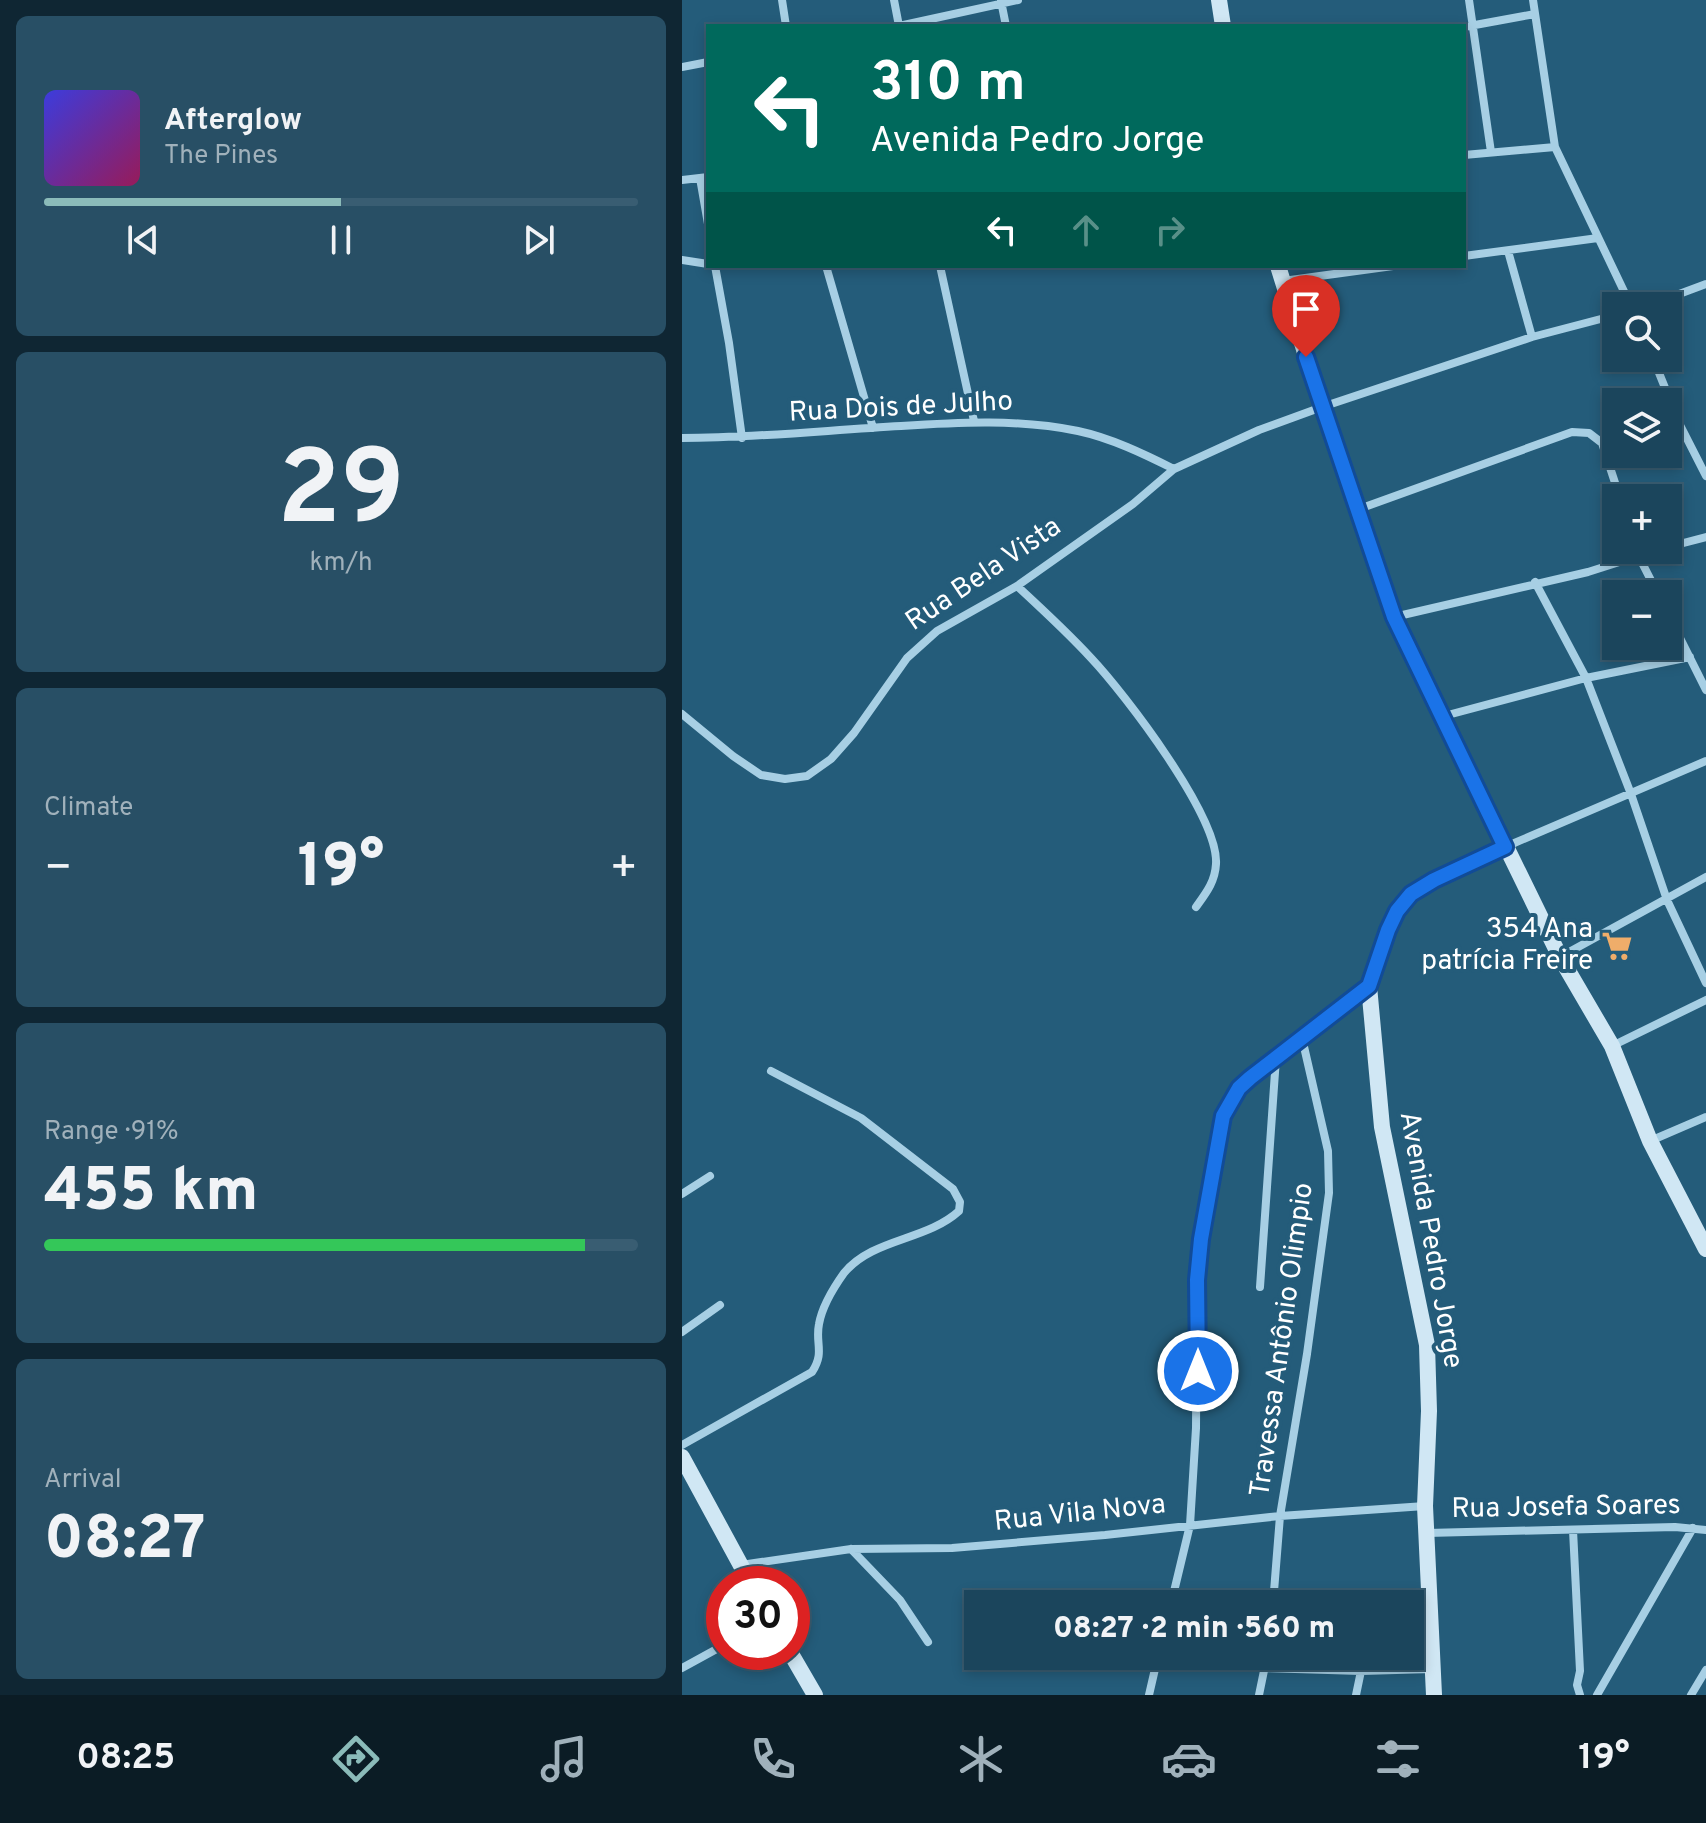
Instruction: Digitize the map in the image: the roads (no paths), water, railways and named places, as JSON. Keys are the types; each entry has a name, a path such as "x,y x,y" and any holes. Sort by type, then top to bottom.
{"street":[{"path":"782,0 786,24"},
{"path":"894,0 899,24"},
{"path":"908,24 1018,0"},
{"path":"1219,0 1223,24"},
{"path":"1469,0 1468,26 1491,152"},
{"path":"1533,0 1555,147 1624,292"},
{"path":"1001,2 1006,24"},
{"path":"1468,26 1535,14"},
{"path":"682,67 706,62"},
{"path":"1466,155 1555,147"},
{"path":"682,180 704,178 706,201"},
{"path":"1466,256 1598,238"},
{"path":"1508,251 1532,337"},
{"path":"682,260 706,264"},
{"path":"715,268 742,438"},
{"path":"827,268 873,428"},
{"path":"940,268 974,421"},
{"path":"1365,268 1280,274 1394,617 1560,957 1612,1046 1650,1141 1706,1249"},
{"path":"1682,293 1706,284"},
{"path":"1174,469 1259,430 1322,407 1532,337 1602,319"},
{"path":"1659,372 1680,425 1706,476"},
{"name":"Rua Dois de Julho","path":"682,438 742,438 974,421 1040,425 1081,432 1148,456 1174,469"},
{"path":"1359,509 1572,432 1589,433 1602,443 1615,484"},
{"name":"Rua Bela Vista","path":"682,714 722,748 761,775 785,779 807,776 831,759 854,733 907,658 937,631 1017,586 1133,504 1174,469"},
{"path":"1682,543 1706,537"},
{"path":"1394,617 1588,572 1607,564"},
{"path":"1535,582 1586,678 1631,794 1667,900 1706,983"},
{"path":"1017,586 1094,660 1195,800 1212,838 1217,862 1212,885 1196,907"},
{"path":"1682,641 1706,690"},
{"path":"1444,716 1586,678 1690,657"},
{"path":"1174,1590 1190,1525 1196,1428 1200,1253 1223,1116 1239,1088 1369,986 1388,930 1397,911 1411,894 1505,847 1706,761"},
{"path":"1560,957 1706,877"},
{"name":"Avenida Pedro Jorge","path":"1369,986 1382,1127 1427,1345 1429,1411 1425,1506 1434,1695"},
{"path":"1612,1046 1706,1000"},
{"name":"Travessa Antônio Olimpio","path":"1274,1590 1280,1516 1329,1193 1328,1151 1302,1038"},
{"path":"1260,1287 1276,1058"},
{"path":"682,1445 812,1372 821,1353 819,1324 834,1288 846,1271 872,1251 951,1219 959,1211 960,1202 953,1189 861,1118 771,1071"},
{"path":"1650,1141 1706,1117"},
{"path":"682,1194 710,1176"},
{"path":"682,1332 720,1305"},
{"path":"682,1457 740,1565"},
{"name":"Rua Vila Nova","path":"740,1565 851,1549 952,1548 1280,1516 1425,1506"},
{"path":"1597,1695 1693,1528"},
{"path":"1573,1530 1580,1671 1577,1685 1580,1695"},
{"name":"Rua Josefa Soares","path":"1427,1533 1706,1530"},
{"path":"851,1549 900,1600 928,1642"},
{"path":"682,1668 706,1655"},
{"path":"1329,1670 1432,1669"},
{"path":"800,1670 815,1695"},
{"path":"1149,1695 1155,1670"},
{"path":"1259,1695 1265,1670"},
{"path":"1691,1695 1706,1670"},
{"path":"1356,1695 1361,1671"}],"place":[{"name":"354 Ana patrícia Freire","path":"1617,946"}]}
